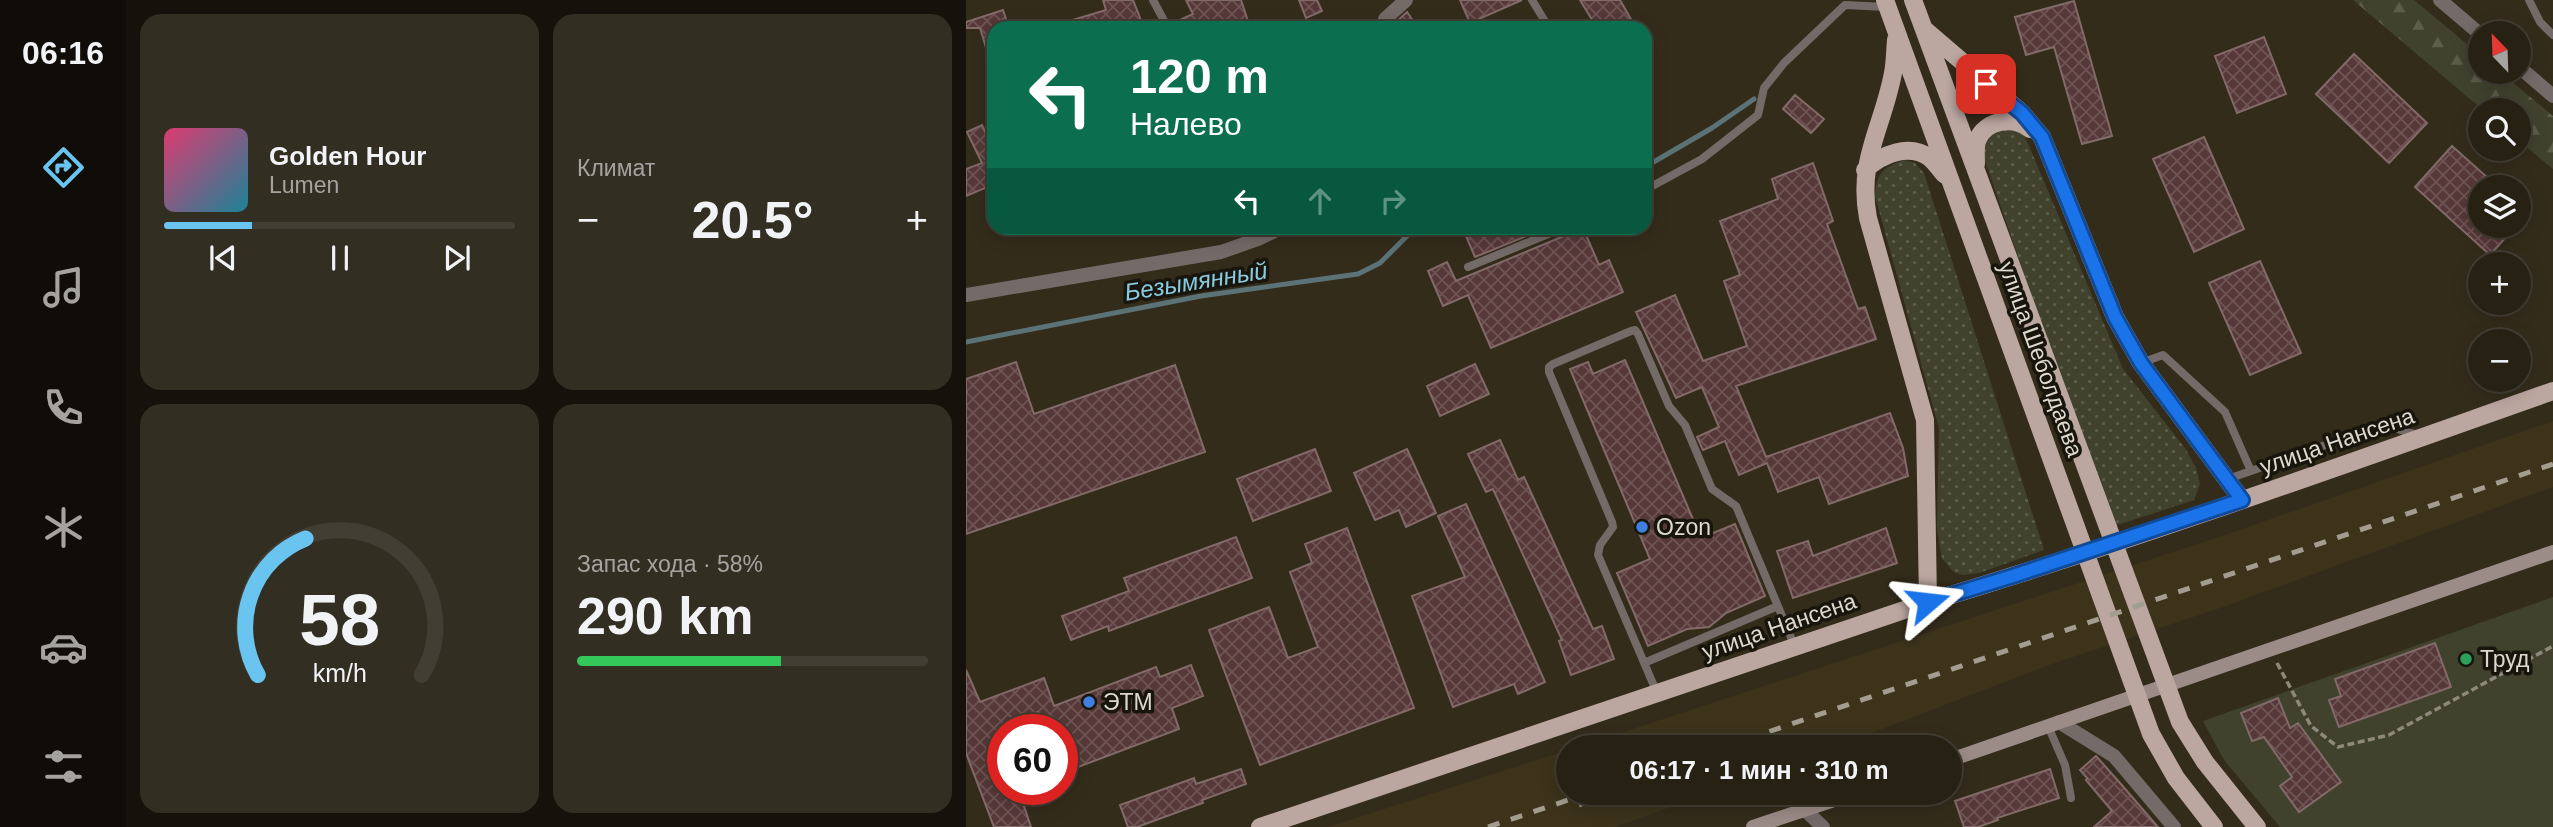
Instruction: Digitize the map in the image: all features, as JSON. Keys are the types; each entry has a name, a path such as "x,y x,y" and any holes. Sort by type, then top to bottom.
{"main road":[{"name":"улица Шеболдаева","path":"1913,0 2180,722 2205,762 2257,827"},
{"name":"улица Шеболдаева","path":"1886,3 2151,734 2176,778 2214,827"},
{"path":"1921,27 2022,113 2042,137 2115,317 2141,363 2242,500"},
{"path":"1896,33 1893,73 1865,170 1863,194 1925,420 1928,602"},
{"path":"1976,173 1978,138 1995,122 2010,120 2024,124 2042,137"},
{"path":"1865,170 1876,159 1894,152 1914,151 1930,158 1952,182"},
{"name":"улица Нансена","path":"1260,827 1928,602 2242,500 2553,391"},
{"path":"1962,756 2553,552"},
{"path":"1753,827 1820,805"}],"street":[{"path":"1385,21 1406,0"},
{"path":"2441,0 2468,24"},
{"path":"2531,77 2553,96"},
{"path":"966,295 1221,251 1266,235"},
{"path":"2053,724 2114,756 2174,827"},
{"path":"1805,810 1823,827"}],"lane":[{"path":"1153,0 1164,21"},
{"path":"1532,0 1545,21"},
{"path":"2529,0 2540,22 2553,34"},
{"path":"1652,186 1702,159 1758,115 1764,88 1784,64 1845,5 1886,3"},
{"path":"1468,267 1546,235"},
{"path":"1657,693 1598,555 1600,545 1613,527 1612,522 1549,372 1549,367 1553,364 1631,331 1635,330 1638,334 1669,407 1685,425 1712,489 1735,506 1795,647"},
{"path":"2141,363 2163,355 2225,412 2251,471"},
{"path":"2226,480 2383,425 2424,436"},
{"path":"1644,663 1778,607"},
{"path":"2053,724 2071,798"}],"path":[{"path":"2269,649 2311,726 2338,747 2389,735 2553,646"}],"shaded area":[{"path":"2553,421 2553,487 2223,607 2049,665 1866,735 1615,735 2225,535"},
{"path":"1556,754 1556,805 1676,805 1615,827 1328,827"}],"green space":[{"path":"2353,0 2414,0 2468,45 2468,84 2514,84 2553,116 2553,169 2531,151 2531,98 2469,98"},
{"path":"2011,127 2024,135 2123,369 2185,448 2196,468 2200,484 2194,500 2111,527 1983,155 1983,142 1993,132"},
{"path":"1904,160 1915,163 1924,173 2044,550 1979,573 1962,575 1954,572 1942,559 1937,529 1939,428 1875,196 1882,172"},
{"name":"Труд","path":"2553,597 2553,827 2280,827 2224,760 2203,721"}],"building":[{"path":"1103,0 1133,0 1141,21 1069,21 1106,10"},
{"path":"1186,0 1241,0 1248,21 1177,21 1193,14"},
{"path":"1299,0 1317,0 1322,11 1306,18"},
{"path":"1460,0 1522,0 1475,21 1469,21"},
{"path":"1580,0 1620,0 1632,21 1593,21"},
{"path":"2074,1 2112,136 2082,144 2054,47 2026,55 2015,17"},
{"path":"1003,10 1007,21 987,21 987,51 980,28 966,28 966,22"},
{"path":"1407,12 1413,21 1397,21"},
{"path":"2264,37 2286,94 2237,113 2215,56"},
{"path":"2354,54 2427,123 2389,163 2316,94"},
{"path":"1795,95 1824,119 1811,133 1783,109"},
{"path":"982,125 987,136 987,187 966,196 966,169 982,163 967,132"},
{"path":"2204,137 2244,229 2194,252 2153,159"},
{"path":"2452,146 2485,175 2468,175 2468,235 2415,187"},
{"path":"1813,163 1833,221 1827,224 1858,309 1865,307 1876,339 1736,386 1766,457 1890,413 1903,448 1908,476 1829,504 1819,477 1778,492 1767,463 1739,475 1725,441 1703,450 1697,437 1719,427 1702,387 1676,398 1636,312 1675,295 1703,361 1747,346 1724,281 1740,275 1720,221 1778,199 1772,179"},
{"path":"1468,235 1529,235 1475,257 1466,236"},
{"path":"1566,235 1586,235 1599,265 1609,260 1623,292 1491,348 1468,295 1443,306 1428,271 1447,262 1456,281"},
{"path":"2471,238 2505,238 2493,252 2487,252"},
{"path":"2260,261 2301,353 2250,375 2209,283"},
{"path":"1625,360 1701,538 1735,524 1765,596 1726,613 1709,627 1687,629 1648,646 1617,573 1650,559 1570,369 1588,362 1593,374"},
{"path":"1016,362 1034,414 1175,365 1205,452 966,534 966,379"},
{"path":"1475,364 1489,394 1440,416 1427,386"},
{"path":"1500,440 1518,480 1524,477 1593,629 1602,626 1614,659 1571,675 1559,641 1562,640 1493,489 1486,492 1468,454"},
{"path":"1315,449 1331,491 1253,521 1237,479"},
{"path":"1407,449 1436,513 1406,527 1399,510 1375,520 1354,473"},
{"path":"1466,504 1545,682 1518,694 1514,684 1453,707 1412,596 1465,577 1438,516"},
{"path":"1347,528 1414,708 1260,765 1209,630 1269,607 1288,658 1318,647 1290,572 1312,563 1305,544"},
{"path":"1886,528 1897,563 1793,598 1777,551 1808,541 1813,556"},
{"path":"1236,537 1252,578 1109,631 1108,626 1071,640 1062,616 1129,591 1124,578"},
{"path":"2435,643 2451,687 2339,727 2329,700 2341,696 2335,679"},
{"path":"1191,665 1203,696 1172,708 1179,729 1078,767 1078,714 987,714 987,805 1024,805 1031,827 994,827 966,753 966,670 980,702 1044,678 1054,706 1156,667 1160,677"},
{"path":"2278,698 2290,728 2298,723 2341,782 2299,812 2280,786 2292,777 2264,737 2252,741 2241,713"},
{"path":"2096,756 2158,827 2094,827 2112,811 2080,770"},
{"path":"1241,769 1246,784 1202,800 1203,803 1137,827 1128,827 1120,805 1194,778 1196,784"},
{"path":"2050,769 2059,798 1978,827 1964,827 1956,805 1962,805 1962,799"}],"waterway":[{"name":"Безымянный","path":"1652,163 1712,128 1754,99"},
{"name":"Безымянный","path":"966,342 1201,296 1358,274 1380,263 1408,235"}],"railway":[{"path":"1759,735 2553,464"},
{"path":"1488,827 1556,804"}],"place":[{"name":"Ozon","path":"1642,527"},
{"name":"Труд","path":"2466,659"},
{"name":"ЭТМ","path":"1089,702"}],"route":[{"path":"1928,602 2242,500 2141,363 2127,339 2115,317 2042,137 2022,113 1986,84"}]}
